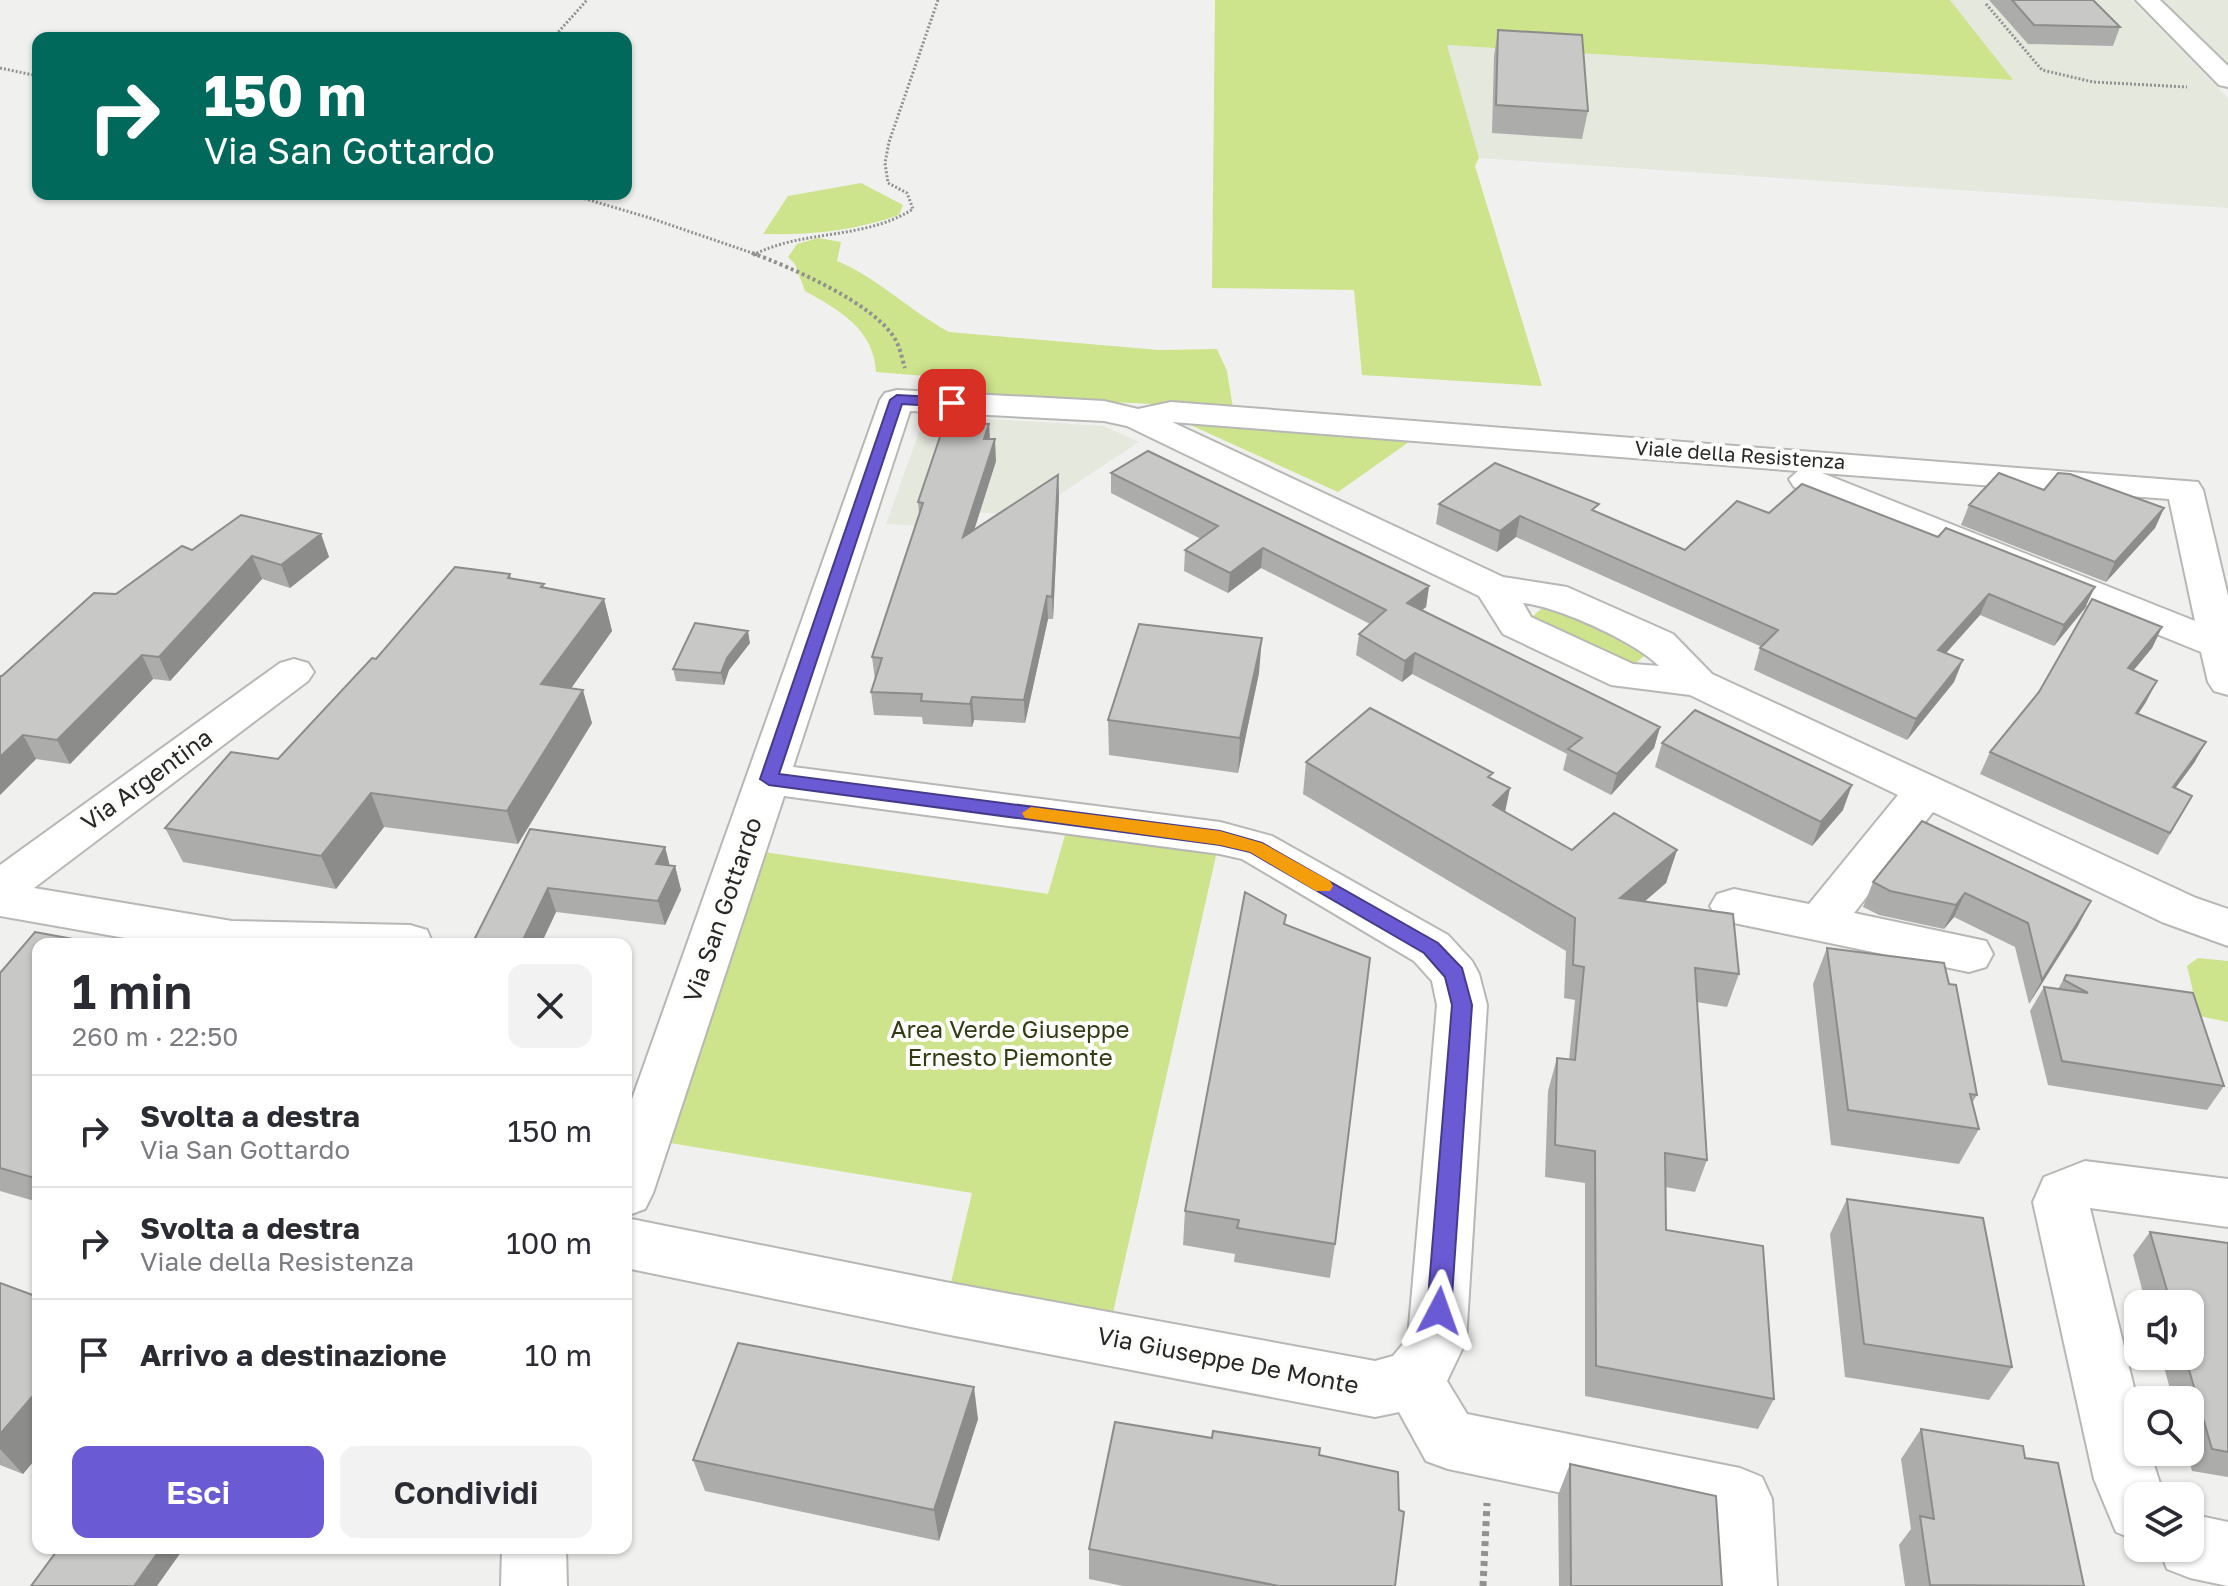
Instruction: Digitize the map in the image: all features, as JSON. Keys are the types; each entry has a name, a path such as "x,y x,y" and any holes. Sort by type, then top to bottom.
{"street":[{"path":"2147,0 2228,80"},
{"name":"Viale della Resistenza","path":"901,387 1104,411 1138,419 1494,588 1517,625 1625,676 1698,683 2179,910 2228,928"},
{"name":"Via San Gottardo","path":"632,1176 901,387"},
{"name":"Viale della Resistenza","path":"1138,419 1171,412 2185,490 2224,664"},
{"name":"Viale della Resistenza","path":"1807,479 2224,664"},
{"name":"Via Argentina","path":"0,889 294,672"},
{"path":"769,779 1220,838 1256,847 1431,948 1455,974 1462,1005 1437,1341 1427,1364 1412,1378 1448,1440 1740,1499 1744,1586"},
{"path":"1820,923 1926,791"},
{"path":"0,899 226,938"},
{"path":"1734,906 1969,954"},
{"path":"2126,1482 2061,1202 2063,1194 2085,1184 2228,1203"},
{"name":"Via Giuseppe De Monte","path":"632,1244 945,1308 1375,1389 1403,1385 1412,1378"},
{"path":"2204,1549 2228,1554"},
{"path":"534,1554 534,1586"}],"path":[{"path":"558,32 587,0"},
{"path":"753,255 775,244 866,230 896,222 913,209 907,193 888,183 885,163 889,142 938,0"},
{"path":"1986,4 2042,70 2052,74 2082,80 2199,88"},
{"path":"0,68 32,75"},
{"path":"590,200 646,216 818,280 877,316 901,342 901,387"},
{"path":"1448,1440 1455,1449 1467,1452 1488,1474 1483,1586"}],"shaded area":[{"path":"1950,0 2132,0 2228,98 2228,208 1479,158 1446,45 2012,80"},
{"path":"2159,0 2228,0 2228,66"},
{"path":"925,415 1104,426 1139,442 1027,516 947,510 942,527 886,524"}],"green space":[{"path":"1215,0 1950,0 2013,80 1447,45 1479,158 1475,166 1542,386 1362,375 1354,290 1212,288"},
{"path":"861,183 903,205 899,215 832,231 763,234 788,196"},
{"path":"818,238 841,242 837,261 866,276 949,332 1159,350 1217,349 1227,371 1233,408 992,396 954,388 925,376 876,372 874,357 862,332 842,314 805,291 795,264 788,257 797,244"},
{"path":"1175,418 1416,437 1338,492"},
{"path":"1550,602 1651,650 1629,669 1528,620"},
{"name":"Area Verde Giuseppe Ernesto Piemonte","path":"1070,818 1220,838 1107,1339 945,1308 972,1193 646,1139 744,849 1048,894"},
{"path":"2198,958 2228,961 2228,1022 2199,1016 2187,966"}],"building":[{"path":"2012,0 2093,0 2120,27 2034,25"},
{"path":"1498,30 1582,35 1588,111 1496,105"},
{"path":"945,422 989,424 984,439 995,439 963,537 1058,475 1052,597 1047,596 1024,700 972,697 970,704 921,701 922,694 871,692 882,658 872,657 923,503 918,502"},
{"path":"1148,451 1429,586 1407,603 1660,727 1617,774 1568,749 1582,738 1415,653 1405,661 1359,634 1386,610 1263,548 1230,573 1185,550 1218,526 1111,473"},
{"path":"1495,463 1599,504 1592,510 1685,550 1737,501 1769,513 1802,484 1938,537 1946,528 2095,587 2064,625 1989,594 1938,650 1963,660 1916,719 1760,648 1778,630 1520,516 1500,531 1439,504"},
{"path":"1999,473 2044,490 2058,473 2070,474 2164,508 2115,562 1969,505"},
{"path":"241,515 321,534 281,565 252,556 159,657 142,655 57,740 23,735 0,757 0,676 94,593 116,594 182,546 192,550"},
{"path":"455,567 510,574 508,578 544,584 541,587 604,599 541,684 583,690 507,811 371,793 321,856 165,828 231,752 278,759 372,658 376,659"},
{"path":"2092,599 2162,627 2128,668 2157,681 2136,713 2206,742 2173,787 2192,796 2170,833 1990,752 2039,692"},
{"path":"695,623 748,631 727,658 721,673 673,669"},
{"path":"1139,624 1262,638 1240,738 1108,720"},
{"path":"1370,708 1493,773 1488,777 1510,788 1493,805 1572,850 1614,813 1677,850 1620,898 1733,914 1739,974 1695,968 1707,1160 1665,1153 1666,1230 1763,1246 1774,1399 1596,1366 1595,1151 1555,1145 1557,1058 1575,1060 1584,967 1573,965 1575,918 1306,762"},
{"path":"1695,710 1852,785 1821,822 1662,743"},
{"path":"1922,821 2091,901 2042,980 2028,923 1965,893 1956,905 1890,891 1873,882"},
{"path":"530,829 665,847 656,864 675,866 658,901 548,888 524,938 475,938"},
{"path":"1245,892 1286,915 1284,924 1370,958 1335,1244 1237,1228 1239,1220 1185,1211"},
{"path":"35,932 68,938 32,938 32,1177 0,1168 0,973"},
{"path":"1827,948 1944,963 1949,984 1956,985 1977,1095 1970,1094 1979,1129 1848,1110"},
{"path":"2066,975 2193,993 2224,1086 2062,1061 2044,987 2088,993 2064,980"},
{"path":"1847,1199 1983,1218 2012,1367 1864,1344"},
{"path":"2150,1232 2228,1243 2228,1452 2212,1449 2204,1421 2204,1386 2194,1386 2189,1370 2204,1370 2204,1290 2167,1290"},
{"path":"0,1283 32,1295 32,1397 0,1434"},
{"path":"738,1343 974,1387 934,1510 693,1460"},
{"path":"1115,1422 1212,1438 1213,1431 1320,1448 1319,1455 1398,1472 1399,1510 1404,1512 1395,1586 1279,1586 1089,1549"},
{"path":"1921,1429 2023,1446 2025,1458 2058,1463 2084,1586 1930,1585 1920,1516 1934,1519"},
{"path":"1570,1464 1716,1496 1722,1586 1571,1586"},
{"path":"55,1554 157,1554 134,1586 31,1586"}],"slow traffic":[{"path":"1031,813 1220,838 1256,847 1323,886"}],"route":[{"path":"952,403 897,400 769,779 1220,838 1256,847 1431,948 1455,974 1462,1005 1439,1311"}]}
